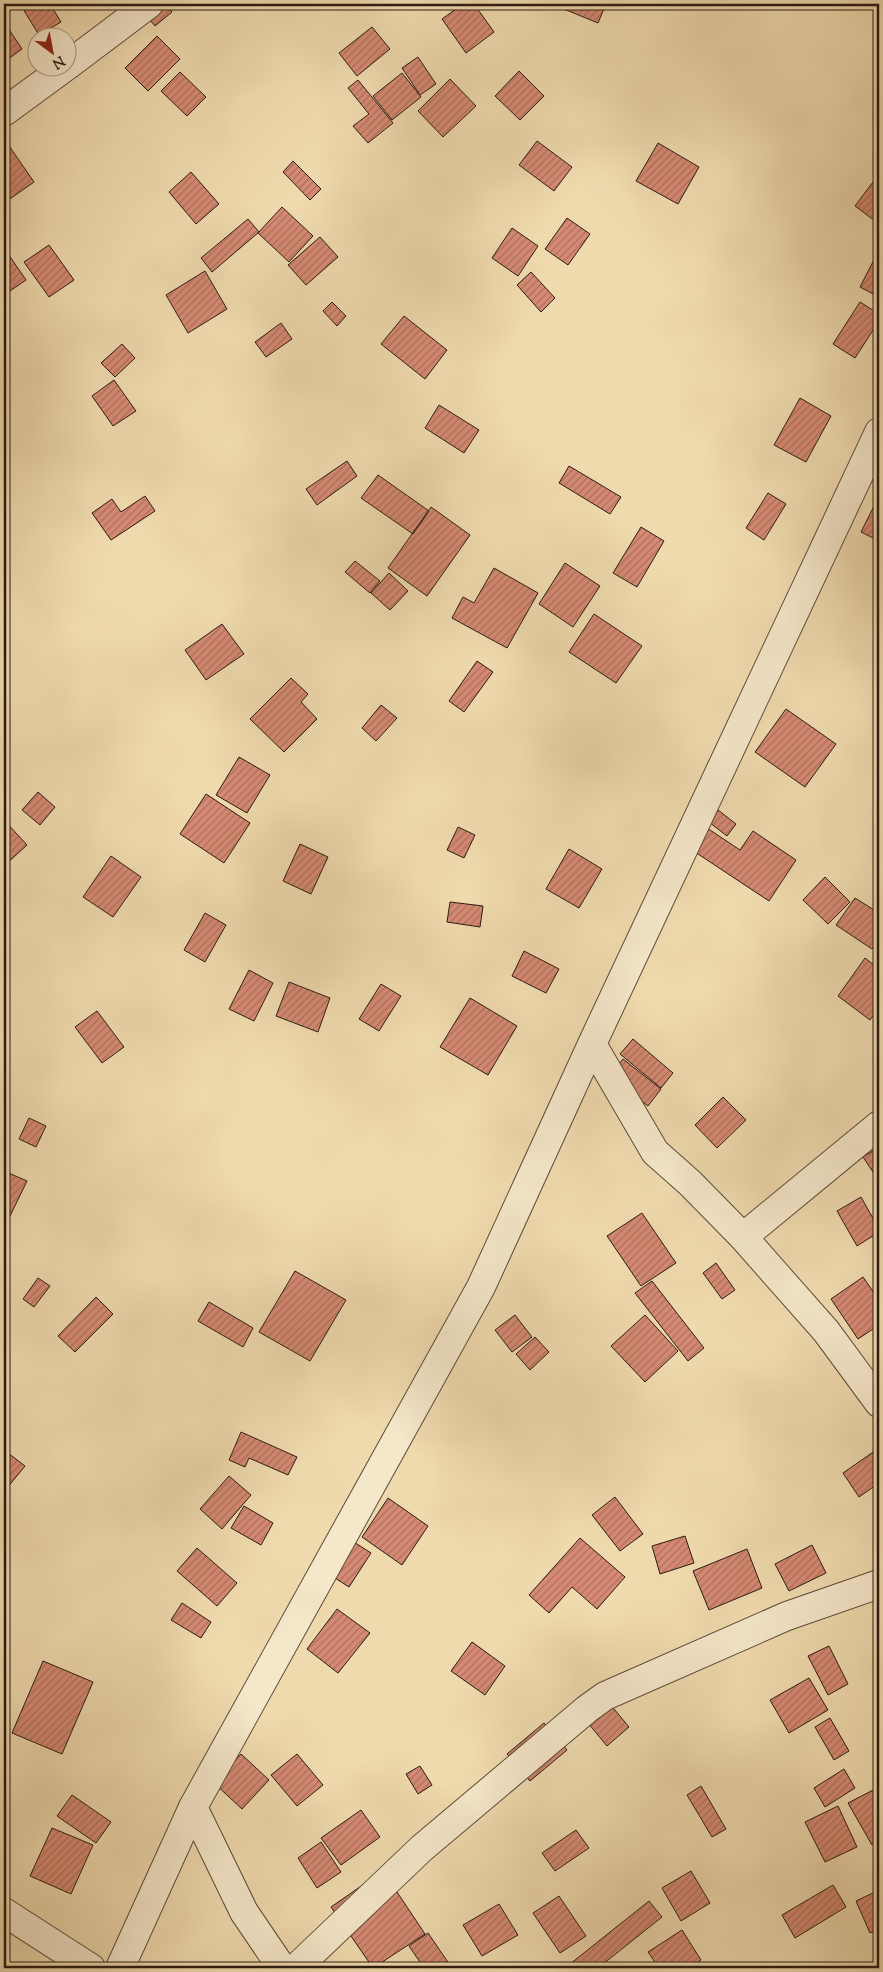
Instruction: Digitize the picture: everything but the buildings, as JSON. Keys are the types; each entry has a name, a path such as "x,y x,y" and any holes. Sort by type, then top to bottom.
{"street":[{"path":"78,58 150,4"},
{"path":"4,112 50,78"},
{"path":"120,1968 193,1807 481,1287 592,1044 879,432"},
{"path":"592,1044 655,1152 690,1183 743,1237 826,1331 879,1404"},
{"path":"743,1237 879,1125"},
{"path":"296,1968 422,1848 587,1709 605,1696 787,1616 879,1584"},
{"path":"193,1807 244,1912 282,1968"},
{"path":"4,1912 91,1968"}]}
